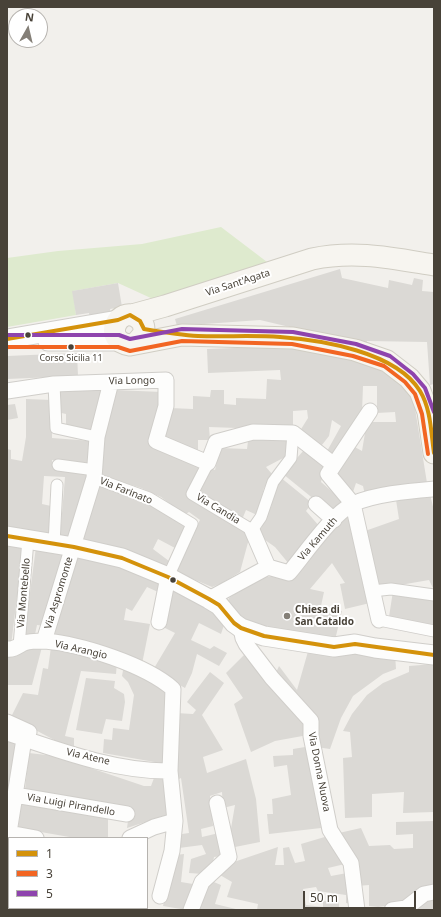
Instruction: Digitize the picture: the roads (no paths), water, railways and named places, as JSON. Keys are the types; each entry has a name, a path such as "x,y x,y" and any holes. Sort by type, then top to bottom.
{"main road":[{"name":"Via Sant'Agata","path":"146,326 312,259 335,254 366,255 434,265"},
{"path":"146,326 293,338 354,350 387,361 409,378 420,391 431,411 434,453"}],"street":[{"path":"7,340 146,326"},
{"name":"Via Longo","path":"7,391 54,384 166,380 166,406 156,441 208,463"},
{"name":"Via Aspromonte","path":"44,641 74,547 95,474 97,437 111,382"},
{"path":"54,384 56,428 97,437"},
{"path":"370,411 328,474 353,504 378,614 434,631"},
{"path":"208,463 216,442 253,432 293,433 334,465"},
{"path":"209,599 268,567 252,530 261,517 273,482 291,458 293,433"},
{"name":"Via Candia","path":"208,463 192,494 252,530"},
{"path":"58,466 95,474"},
{"name":"Via Farinato","path":"95,474 149,498 192,524 168,577 159,622"},
{"path":"54,544 57,485"},
{"name":"Via Kamuth","path":"268,567 289,573 334,520 353,504 392,494 434,489"},
{"path":"316,504 334,520"},
{"path":"7,538 74,547 122,558 168,577 209,599 219,605 234,623 242,628 264,636 334,647 355,644 375,648 434,655"},
{"name":"Via Montebello","path":"13,648 28,540"},
{"path":"372,591 391,589 434,594"},
{"name":"Via Donna Nuova","path":"242,628 243,638 246,644 272,678 311,721 311,736 330,830 351,863 357,910"},
{"name":"Via Arangio","path":"13,648 25,643 44,641 99,652 117,658 158,677 173,688 170,771"},
{"path":"7,722 45,740 54,749"},
{"name":"Via Atene","path":"7,733 54,749 138,768 154,771 170,771"},
{"name":"Via Luigi Pirandello","path":"8,837 24,739"},
{"path":"160,896 172,851 175,821 170,771"},
{"name":"Via Luigi Pirandello","path":"15,795 127,814"},
{"path":"191,910 202,882 229,857 217,803"},
{"path":"132,837 154,827 175,821"},
{"path":"392,910 406,908 424,894 434,892"}],"place":[{"name":"Corso Sicilia 11","path":"71,347"},
{"name":"Chiesa di San Cataldo","path":"287,616"}]}
